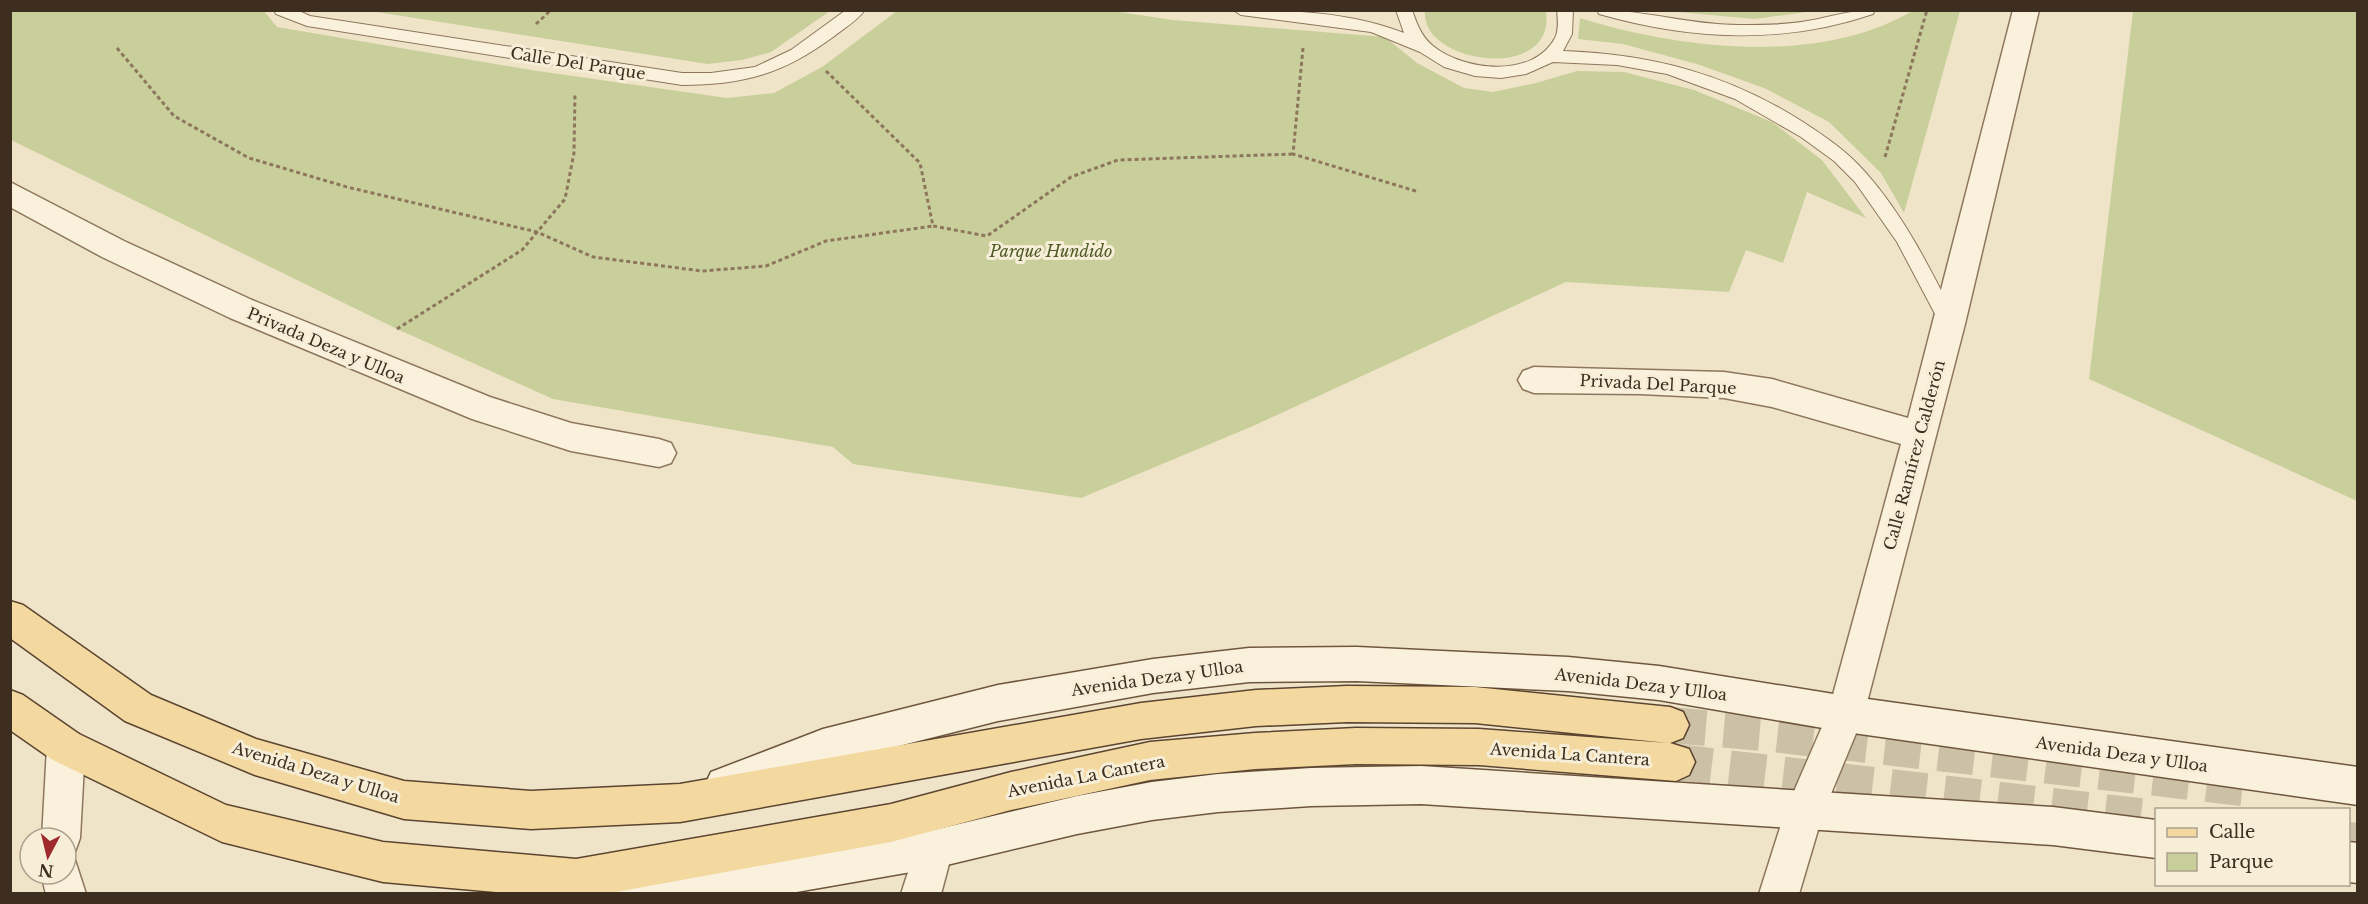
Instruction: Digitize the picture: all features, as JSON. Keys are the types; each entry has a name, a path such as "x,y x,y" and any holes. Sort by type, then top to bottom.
{"main road":[{"name":"Avenida Deza y Ulloa","path":"10,617 138,708 255,757 404,800 531,810 680,802"},
{"path":"680,802 919,762 1142,721 1256,708 1347,704 1475,705 1670,725"},
{"path":"15,719 66,747 222,823 383,862 576,879"},
{"name":"Avenida La Cantera","path":"576,879 891,824 1011,791 1150,761 1254,751 1356,746 1479,747 1677,762"}],"street":[{"name":"Calle Ramírez Calderón","path":"1779,894 1804,812 1846,714 1949,324 2026,10"},
{"name":"Privada Deza y Ulloa","path":"10,193 113,249 241,309 483,410 571,437 658,453"},
{"name":"Privada Del Parque","path":"1534,380 1724,385 1772,393 1918,435"},
{"name":"Avenida Deza y Ulloa","path":"680,802 823,747 895,727 1075,688 1249,665 1357,664 1568,674 1659,683 1846,714 2358,786"},
{"path":"63,826 66,747"},
{"path":"576,879 640,893 700,888 934,849 1077,815 1152,801 1218,792 1311,787 1421,786 2053,826 2155,839"},
{"path":"921,894 934,849"}],"lane":[{"name":"Calle Del Parque","path":"282,10 307,21 682,79 715,81 750,76 806,51 858,10"},
{"path":"1241,10 1373,27 1422,47 1444,61 1471,71 1491,72 1527,68 1549,56 1561,43 1566,27 1564,10"},
{"path":"1404,10 1409,30 1422,47"},
{"path":"1605,10 1624,17 1683,28 1754,31 1815,26 1851,18 1867,10"},
{"path":"1549,56 1618,60 1680,73 1737,93 1777,112 1843,159 1877,199 1907,242 1949,324"}],"path":[{"path":"1884,162 1927,10"},
{"path":"1293,154 1305,30 1304,17"},
{"path":"117,48 174,116 249,158 347,187 537,232 593,257 702,271 766,266 826,241 933,226 987,236 1071,177 1118,160 1293,154 1419,192"},
{"path":"806,51 920,163 933,226"},
{"path":"397,328 522,250 565,199 574,153 576,77 574,62"}],"green space":[{"path":"830,10 771,52 742,60 708,64 370,11"},
{"path":"1666,10 1814,11 1755,19"},
{"name":"Parque Hundido","path":"10,11 264,11 277,27 531,70 727,98 774,93 822,67 897,11 1113,11 1173,20 1385,37 1417,63 1464,88 1493,92 1577,71 1624,72 1694,90 1772,122 1822,160 1866,218 1807,192 1783,263 1746,250 1729,292 1566,282 1253,426 1081,498 853,464 833,447 553,399 397,329 11,140"},
{"path":"1425,11 1546,11 1544,34 1531,49 1511,57 1488,58 1464,54 1443,44 1429,29"},
{"path":"1912,11 1960,11 1904,213 1881,173 1829,122 1764,88 1700,65 1623,44 1578,39 1580,18 1661,38 1704,44 1749,47 1793,46 1835,40 1875,28"},
{"path":"2133,11 2357,11 2357,501 2089,379"}],"tunnel":[{"path":"1670,725 1763,733 2260,790"},
{"path":"1676,762 2155,818"},
{"path":"2350,840 2358,841"}]}
